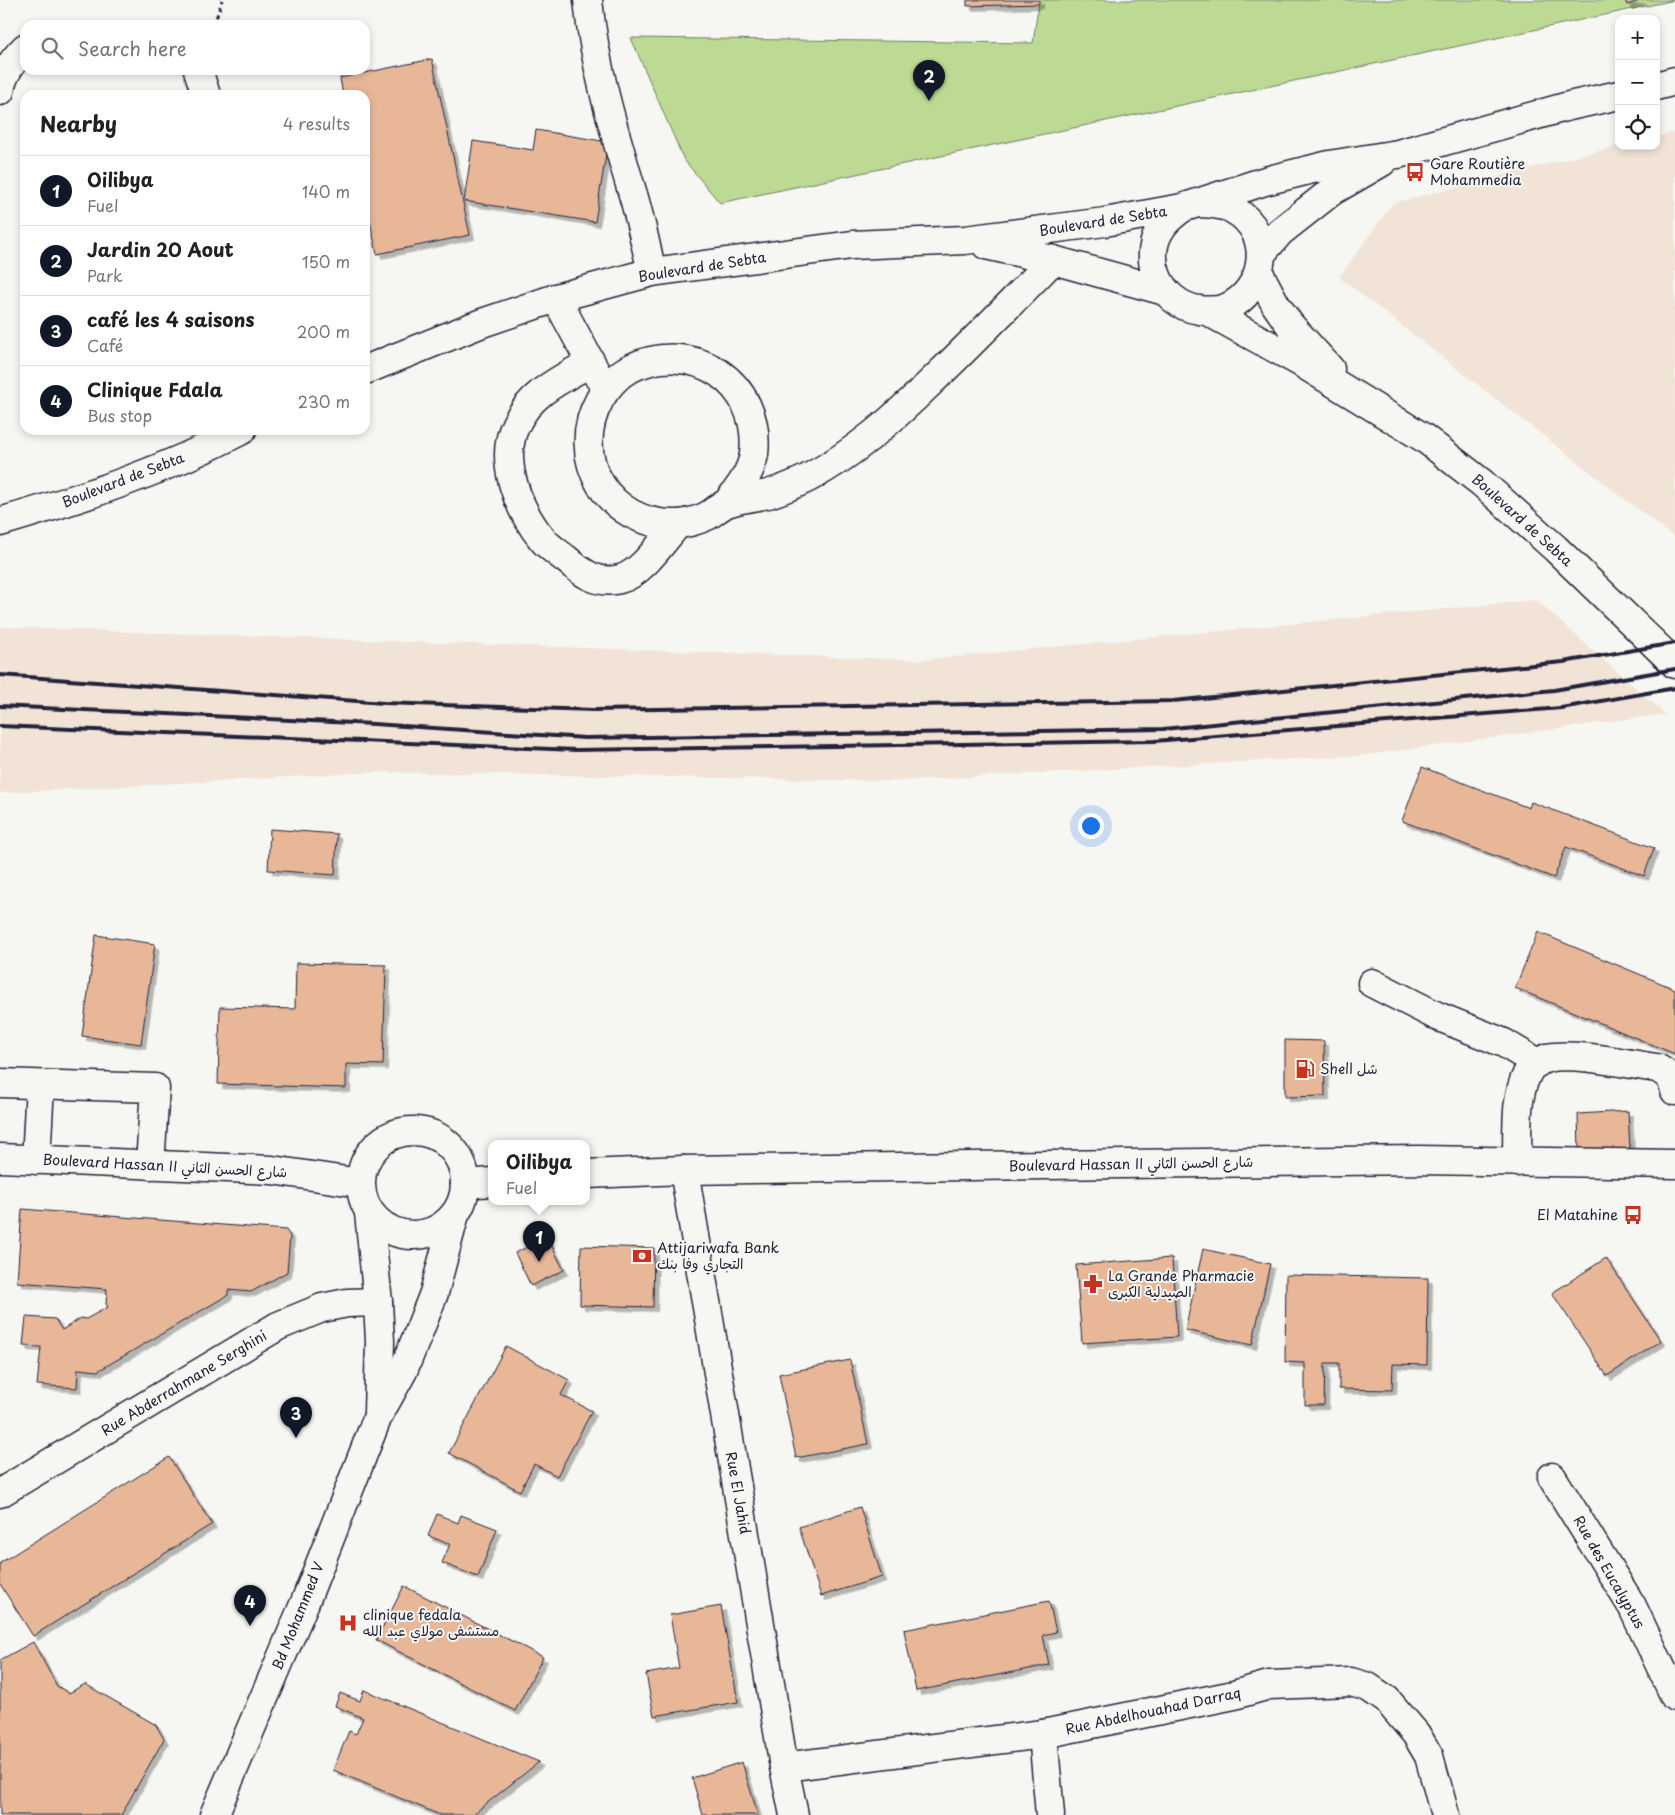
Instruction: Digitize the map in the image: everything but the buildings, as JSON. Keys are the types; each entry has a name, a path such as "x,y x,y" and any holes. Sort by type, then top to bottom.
{"street":[{"path":"588,0 592,38 601,82 614,135 634,199 652,272"},
{"path":"0,91 1,83 20,55"},
{"path":"200,75 204,90"},
{"path":"1660,85 1675,81"},
{"path":"1398,154 1332,191 1280,232 1260,264 1251,288 1240,300 1224,308 1208,311 1191,309 1177,302 1164,291 1154,269 1152,257 1154,245 1164,224 1172,215 1192,206 1265,181 1320,167 1398,154 1615,95"},
{"path":"1192,206 1219,204 1235,211 1248,222 1258,237 1260,264"},
{"name":"Boulevard de Sebta","path":"370,368 482,323 556,298 652,272 852,245 965,240 1105,222 1192,206"},
{"name":"Boulevard de Sebta","path":"965,240 1054,260 1164,291"},
{"path":"727,503 771,493 806,478 843,458 905,407 961,354 1054,260"},
{"name":"Boulevard de Sebta","path":"1260,264 1276,306 1290,325 1354,394"},
{"path":"556,298 606,389"},
{"name":"Boulevard de Sebta","path":"1208,311 1354,394 1424,438 1482,483 1555,548 1675,664"},
{"path":"678,358 705,364 728,380 745,402 754,428 754,456 744,481 727,503 704,518 677,524 649,522 624,510 604,491 591,466 587,439 592,413 606,389 626,370 651,360 678,358"},
{"path":"591,362 540,392 526,407 516,424 508,445 510,474 522,507 543,540 582,573 601,581 621,579 636,570 677,524"},
{"name":"Boulevard de Sebta","path":"0,522 123,482 217,437"},
{"path":"1372,983 1437,1016 1504,1043 1537,1062"},
{"path":"1517,1162 1519,1106 1523,1086 1527,1073 1537,1062 1553,1057 1577,1057 1658,1068 1671,1078 1675,1091"},
{"path":"0,1083 155,1088 150,1165"},
{"path":"36,1160 40,1085"},
{"path":"403,1131 422,1131 439,1137 446,1143 478,1183 444,1226 429,1234 412,1236 396,1233 381,1225 369,1213 362,1199 360,1183 362,1165 372,1150 386,1137 403,1131"},
{"name":"Boulevard Hassan II شارع الحسن الثاني","path":"0,1158 272,1170 360,1183"},
{"name":"Boulevard Hassan II شارع الحسن الثاني","path":"590,1174 684,1170 1418,1160 1675,1164"},
{"name":"Rue El Jahid","path":"684,1170 784,1767 794,1815"},
{"name":"Bd Mohammed V","path":"369,1213 380,1342 378,1416"},
{"name":"Bd Mohammed V","path":"214,1815 304,1602 378,1416 403,1371 418,1334 434,1293 455,1214"},
{"name":"Rue Abderrahmane Serghini","path":"0,1492 278,1326 322,1308 347,1303 378,1302"},
{"name":"Rue des Eucalyptus","path":"1552,1477 1632,1606 1675,1697"},
{"name":"Rue Abdelhouahad Darraq","path":"784,1767 1043,1734 1234,1695 1269,1685 1351,1682 1368,1687 1387,1700 1416,1734 1429,1756 1445,1815"},
{"path":"1043,1734 1050,1815"}],"path":[{"path":"216,20 222,0"}],"shaded area":[{"path":"1675,132 1675,538 1339,277 1393,203 1615,147 1615,150 1660,150 1660,136"},
{"path":"1536,600 1665,714 1367,755 898,781 377,772 0,793 0,627 921,660"}],"green space":[{"path":"1039,0 1675,0 720,203 684,160 631,38 1033,43"}],"railway":[{"path":"0,675 384,703 594,710 1173,701 1563,662 1675,643"},
{"path":"0,706 374,724 585,738 1163,729 1554,690 1675,669"},
{"path":"0,726 576,750 1154,741 1561,708 1675,688"}],"place":[{"name":"Jardin 20 Aout","path":"929,101"},
{"name":"Gare Routière Mohammedia","path":"1415,172"},
{"name":"Shell شل","path":"1305,1069"},
{"name":"El Matahine","path":"1633,1215"},
{"name":"Attijariwafa Bank التجاري وفا بنك","path":"642,1256"},
{"name":"Oilibya","path":"539,1262"},
{"name":"La Grande Pharmacie الصيدلية الكبرى","path":"1093,1284"},
{"name":"café les 4 saisons","path":"296,1438"},
{"name":"clinique fedala مستشفى مولاي عبد الله","path":"348,1623"},
{"name":"Clinique Fdala","path":"250,1626"}]}
